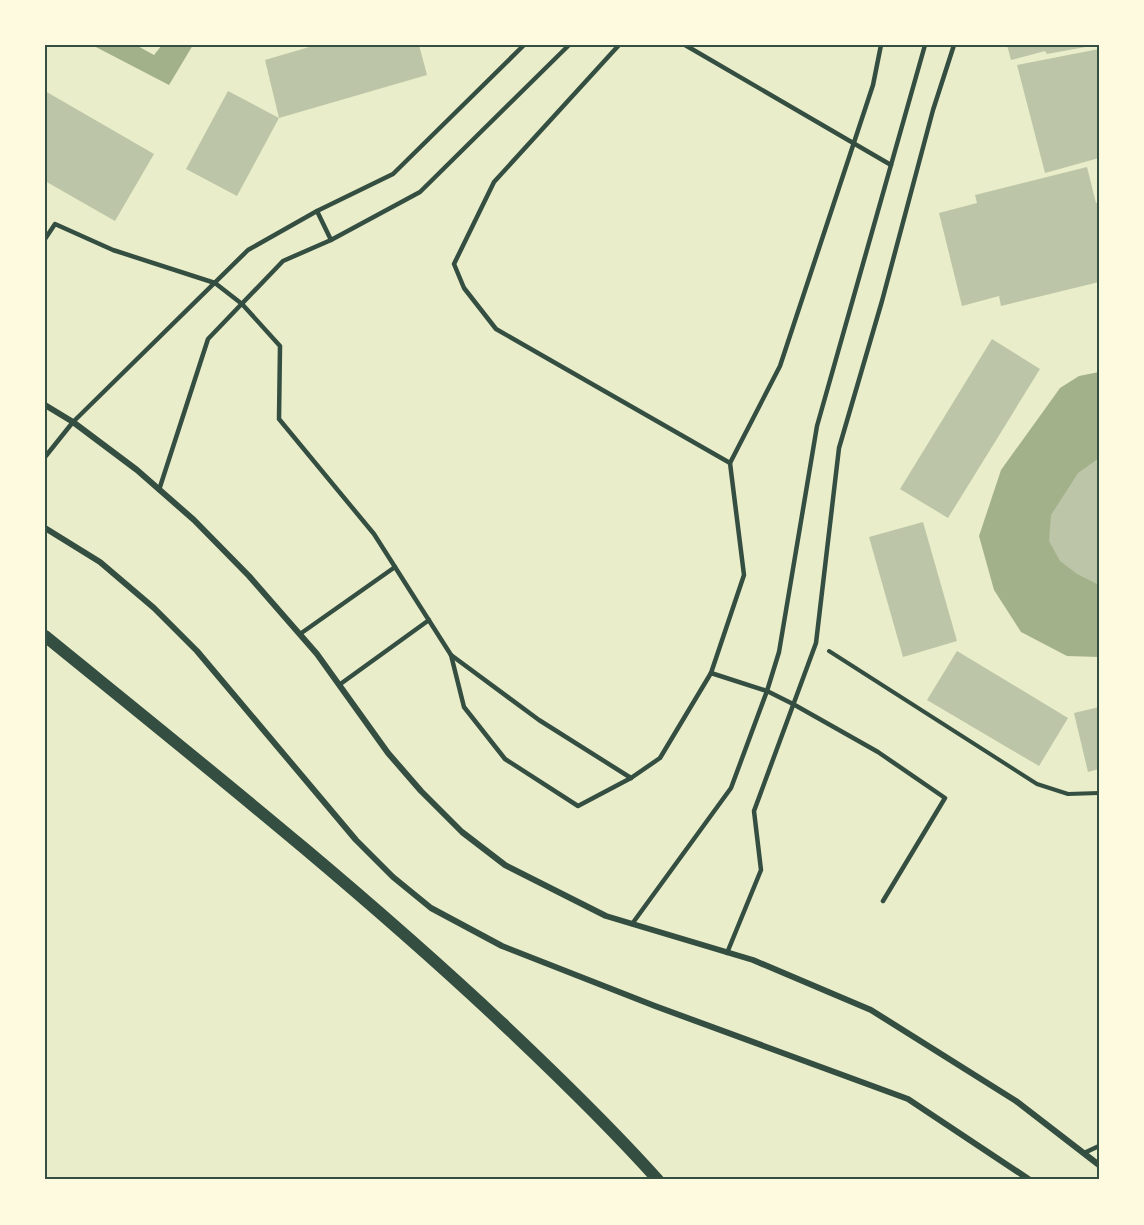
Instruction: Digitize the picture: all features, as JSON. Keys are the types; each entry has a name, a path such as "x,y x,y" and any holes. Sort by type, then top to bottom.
{"main road":[{"path":"45,636 345,881 446,970 579,1096 658,1180"}],"street":[{"path":"45,405 73,422 159,490 249,576 300,634 388,753 421,792 462,832 505,865 606,916 753,960 871,1010 1016,1101 1099,1165"},
{"path":"45,528 100,562 161,615 204,659 356,840 393,877 431,908 502,946 655,1006 908,1099 1030,1180"}],"lane":[{"path":"45,457 73,422 248,250 317,211 393,174 524,45"},
{"path":"159,490 208,339 283,261 331,240 420,192 569,45"},
{"path":"619,45 494,182 454,264 464,288 496,329 730,464"},
{"path":"685,45 891,165"},
{"path":"45,239 55,224 113,250 214,284 242,304 280,346 279,419 374,534 451,655 464,707 505,759 578,806 631,778 660,758 711,673 744,575 730,464 780,366 873,85 881,45"},
{"path":"632,924 731,788 767,691 779,652 817,426 925,45"},
{"path":"727,953 761,870 754,811 816,643 839,448 933,110 954,45"},
{"path":"317,211 331,240"},
{"path":"300,634 395,567"},
{"path":"339,685 429,620"},
{"path":"451,655 539,720 631,778"},
{"path":"711,673 767,691 793,704 878,752 945,798 883,900"},
{"path":"1084,1153 1099,1146"}],"path":[{"path":"816,643 1037,784 1068,794 1099,793"}],"shaded area":[{"path":"92,45 136,45 154,55 162,45 193,45 169,85"},
{"path":"1099,372 1099,657 1067,656 1021,632 994,590 979,536 1001,470 1060,388 1079,376"}],"building":[{"path":"316,45 419,45 427,75 279,118 265,60"},
{"path":"1007,45 1091,46 1047,54 1045,51 1011,60"},
{"path":"1099,49 1099,158 1045,173 1017,65"},
{"path":"45,91 154,154 115,221 45,181"},
{"path":"228,91 279,118 237,196 186,169"},
{"path":"1087,167 1096,203 1099,202 1099,282 1001,306 999,296 962,306 939,213 977,203 975,195"},
{"path":"992,339 1040,369 948,518 900,489"},
{"path":"1099,458 1099,585 1077,574 1060,561 1049,541 1051,515 1078,473"},
{"path":"923,522 957,641 903,657 869,537"},
{"path":"957,651 1068,718 1039,766 927,700"},
{"path":"1099,707 1099,769 1088,772 1074,713"}]}
